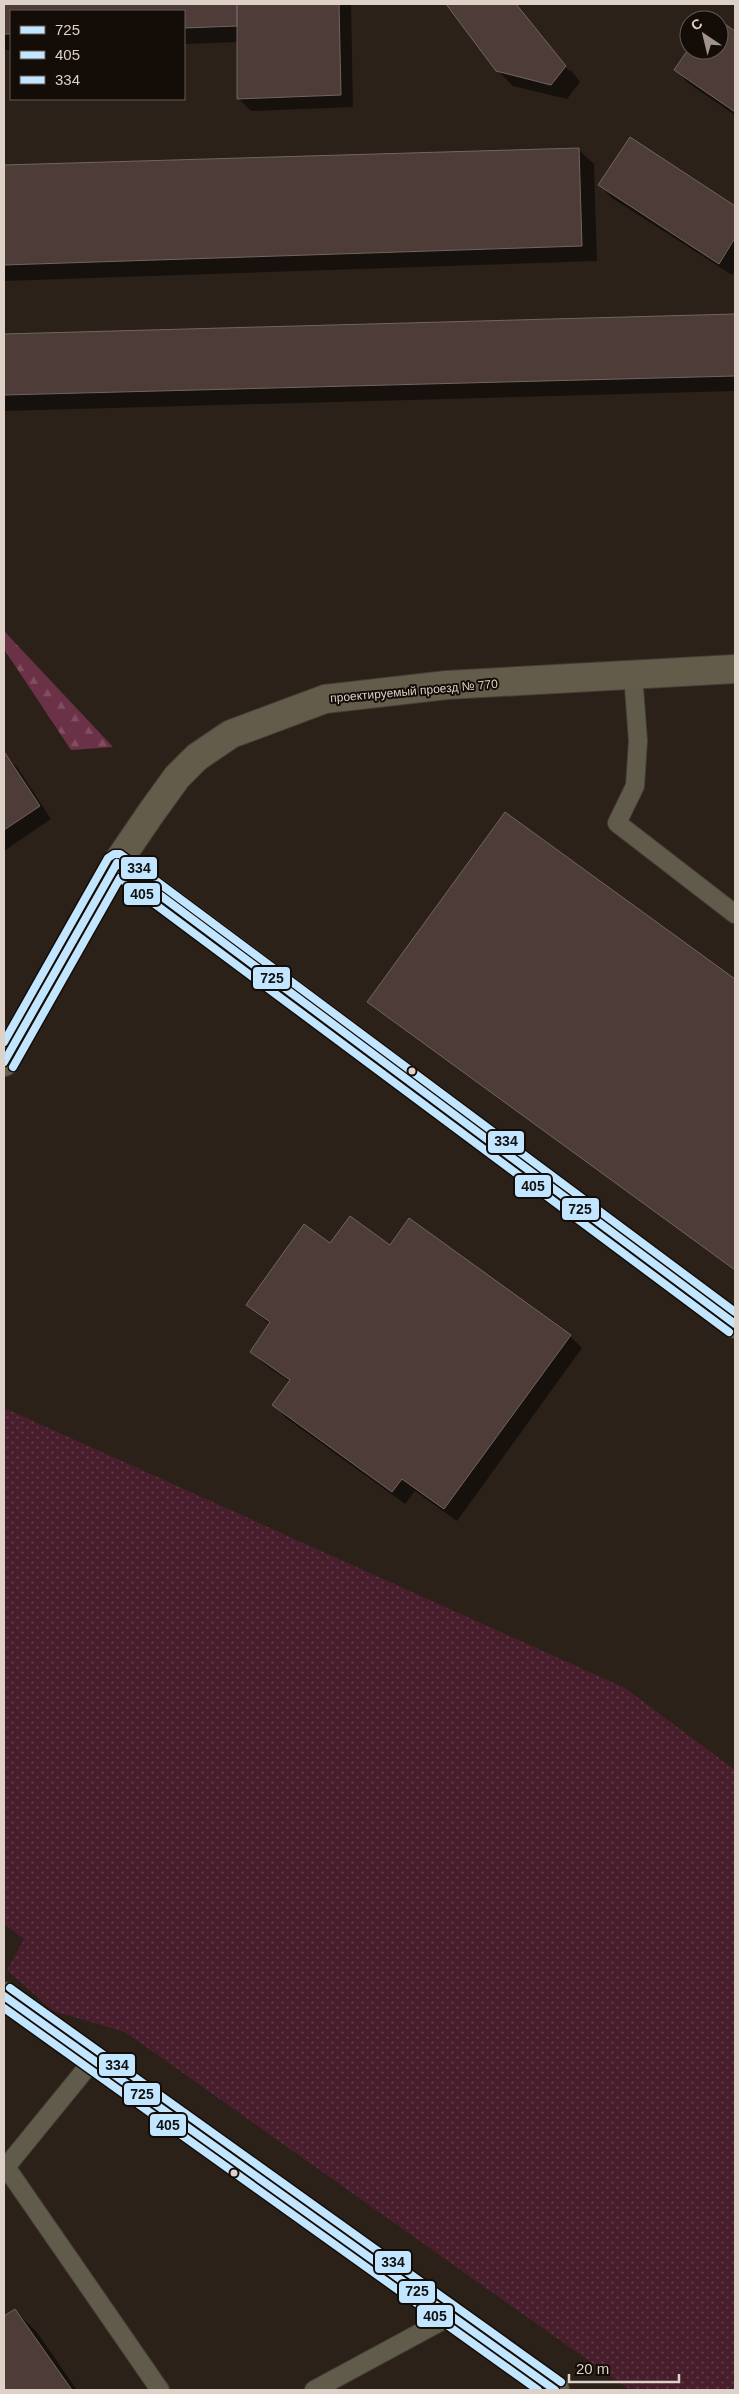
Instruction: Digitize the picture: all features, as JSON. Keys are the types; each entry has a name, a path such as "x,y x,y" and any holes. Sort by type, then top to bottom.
{"street":[{"name":"проектируемый проезд № 770","path":"4,1062 117,863 177,777 197,757 231,734 325,699 447,685 735,669"},
{"path":"117,863 735,1324"},
{"path":"4,1996 555,2390"}],"lane":[{"path":"633,674 638,742 635,786 617,823 735,914"},
{"path":"94,2059 5,2171 160,2390"},
{"path":"314,2390 451,2316"}],"green space":[{"path":"4,631 113,747 71,750 4,649"}],"shaded area":[{"path":"4,1408 625,1688 735,1770 735,2390 630,2390 125,2032 53,2011 7,1970 24,1939 4,1924"}],"building":[{"path":"4,4 237,4 237,26 185,28 185,10 10,10 10,34 4,34"},
{"path":"237,4 339,4 341,95 237,99"},
{"path":"446,4 516,4 566,66 551,85 496,71"},
{"path":"729,27 735,31 735,112 674,70 681,60 729,60"},
{"path":"630,137 735,206 735,238 719,264 598,185"},
{"path":"579,148 582,246 4,265 4,165"},
{"path":"735,314 735,376 4,395 4,334"},
{"path":"4,754 40,806 4,830"},
{"path":"505,812 735,979 735,1270 367,1002"},
{"path":"350,1216 390,1245 409,1218 571,1335 444,1509 402,1479 392,1492 272,1405 290,1380 250,1352 270,1322 246,1305 304,1224 330,1243"},
{"path":"15,2309 72,2390 4,2390 4,2316"}],"transit line":[{"name":"334","path":"4,1042 108,858 114,854 120,854 735,1312"},
{"name":"725","path":"117,863 735,1324"},
{"name":"725","path":"4,1062 117,863"},
{"name":"405","path":"13,1067 120,878 729,1332"},
{"name":"334","path":"10,1988 561,2382"},
{"name":"725","path":"4,1996 555,2390"},
{"name":"405","path":"4,2008 538,2390"}]}
